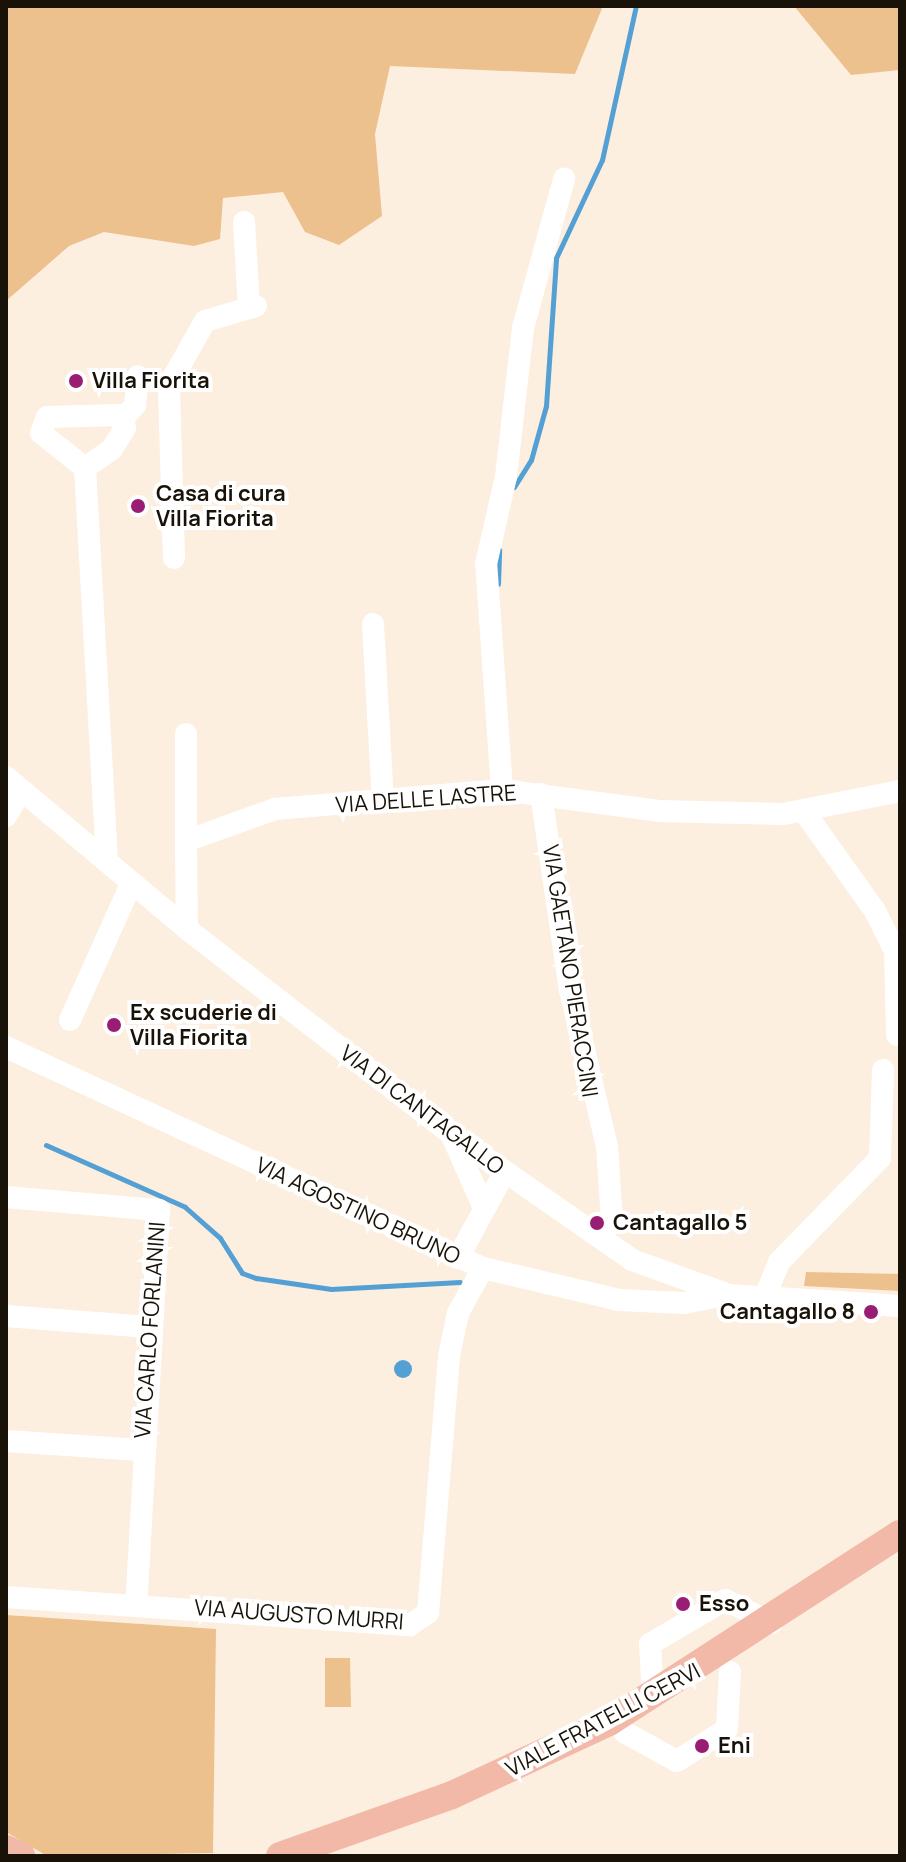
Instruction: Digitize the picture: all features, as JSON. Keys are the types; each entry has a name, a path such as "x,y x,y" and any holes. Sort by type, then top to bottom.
{"main road":[{"name":"VIALE FRATELLI CERVI","path":"280,1856 522,1765 653,1697 772,1623 900,1534"},
{"name":"VIALE FRATELLI CERVI","path":"332,1856 514,1788 624,1732 730,1672 900,1554"},
{"path":"6,1849 21,1856"}],"street":[{"path":"502,790 486,564 506,477 523,328 564,179"},
{"path":"174,558 169,385 205,321 253,307 244,222"},
{"path":"85,468 112,449 122,420 135,405 138,376"},
{"path":"85,468 55,450 41,433 42,421 110,414 122,420"},
{"path":"85,468 107,861"},
{"path":"373,624 383,802"},
{"path":"186,734 187,929"},
{"path":"6,816 11,787"},
{"name":"VIA DI CANTAGALLO","path":"11,787 107,861 187,929 451,1134 632,1260 729,1295 900,1306"},
{"name":"VIA DELLE LASTRE","path":"186,841 275,809 502,790 659,811 803,810 900,791"},
{"name":"VIA GAETANO PIERACCINI","path":"541,794 570,990 607,1147 612,1221 601,1238"},
{"path":"803,810 875,911 895,951 897,1035"},
{"path":"70,1020 132,882"},
{"name":"VIA AGOSTINO BRUNO","path":"6,1047 483,1268 619,1300 684,1303 729,1295"},
{"path":"765,1297 779,1262 880,1158 883,1070"},
{"path":"451,1134 484,1208"},
{"path":"458,1258 504,1173"},
{"name":"VIA CARLO FORLANINI","path":"6,1197 159,1210 141,1450 136,1604"},
{"path":"619,1300 634,1280 632,1260"},
{"name":"VIA AUGUSTO MURRI","path":"6,1597 410,1625 428,1613 449,1356 458,1313 483,1268"},
{"path":"6,1316 149,1327"},
{"path":"6,1441 141,1450"},
{"path":"653,1697 650,1644 725,1600 772,1623"},
{"path":"624,1732 677,1761 727,1729 730,1672"}],"shaded area":[{"path":"6,6 603,6 575,74 390,66 375,134 382,216 339,245 305,232 283,192 223,198 220,239 194,246 104,232 69,246 6,301"},
{"path":"794,6 900,6 900,70 851,75"},
{"path":"806,1272 900,1274 900,1291 804,1286"},
{"path":"6,1615 216,1629 213,1853 47,1856 6,1832"},
{"path":"325,1658 350,1658 351,1707 325,1707"}],"water":[{"path":"399,1360 407,1360 412,1369 410,1376 399,1378 394,1373 394,1365"}],"waterway":[{"path":"514,487 531,460 546,406 556,258 602,160 636,6"},
{"path":"498,584 499,550"},
{"path":"46,1145 185,1207 220,1238 242,1273 256,1278 331,1289 460,1282"}],"place":[{"name":"Villa Fiorita","path":"76,381"},
{"name":"Casa di cura Villa Fiorita","path":"138,506"},
{"name":"Ex scuderie di Villa Fiorita","path":"114,1025"},
{"name":"Cantagallo 5","path":"597,1223"},
{"name":"Cantagallo 8","path":"871,1312"},
{"name":"Esso","path":"683,1604"},
{"name":"Eni","path":"702,1746"}]}
